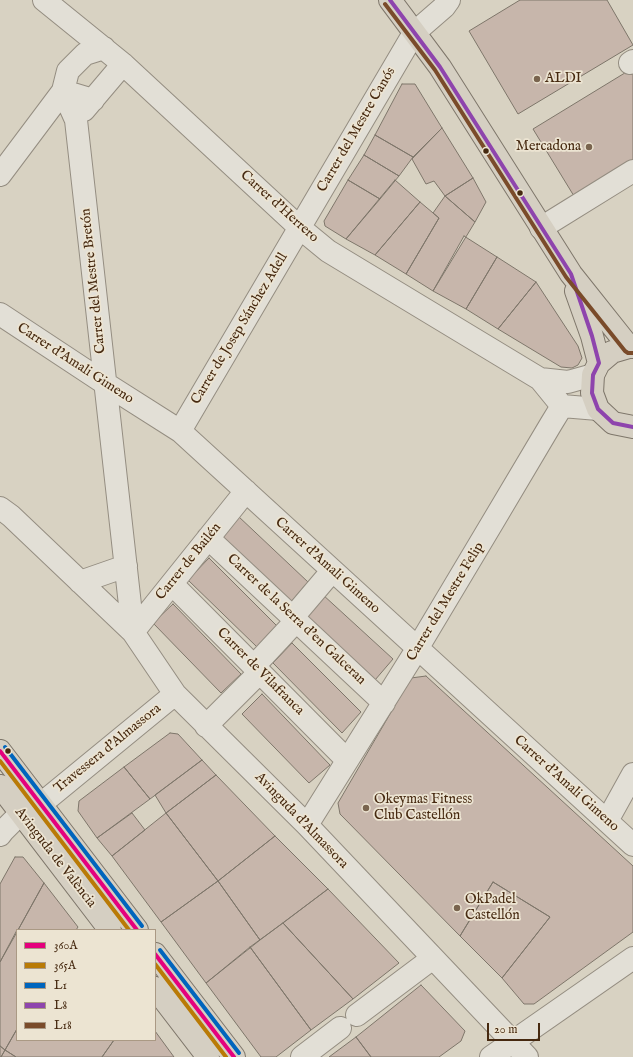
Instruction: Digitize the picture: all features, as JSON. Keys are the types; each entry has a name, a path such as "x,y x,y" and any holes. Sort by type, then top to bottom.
{"main road":[{"path":"390,0 440,66 571,274 631,347 612,352 596,369"},
{"path":"571,274 592,336 596,369 592,393 598,409 613,423 633,427"},
{"name":"Avinguda de València","path":"0,751 136,929"},
{"name":"Avinguda de València","path":"0,786 109,929"},
{"path":"156,955 234,1057"},
{"path":"156,989 208,1057"}],"street":[{"name":"Carrer d'Herrero","path":"44,0 123,64 300,228 328,251 540,379 562,406"},
{"name":"Carrer del Mestre Canós","path":"300,228 414,33 444,7 449,0"},
{"path":"0,175 63,91 68,71 85,54 104,48"},
{"path":"76,120 123,64"},
{"path":"63,91 93,100"},
{"name":"Carrer del Mestre Bretón","path":"63,91 76,120 133,632"},
{"path":"541,228 633,171"},
{"name":"Carrer de Josep Sánchez Adell","path":"180,431 300,228"},
{"name":"Carrer d'Amali Gimeno","path":"0,314 180,431 633,845"},
{"name":"Carrer d'Herrero","path":"540,379 568,382 596,369"},
{"path":"562,406 598,409"},
{"name":"Carrer del Mestre Felip","path":"307,825 418,649 562,406"},
{"name":"Carrer de Bailén","path":"133,632 246,492"},
{"name":"Avinguda d'Almassora","path":"0,508 11,516 133,632 175,694 307,825 519,1049"},
{"name":"Carrer de la Serra d'en Galceran","path":"208,538 384,703"},
{"path":"80,582 126,566"},
{"path":"206,726 257,669 332,571"},
{"name":"Carrer de Vilafranca","path":"172,584 347,760"},
{"name":"Travessera d'Almassora","path":"41,804 175,694"},
{"path":"607,821 633,774"},
{"path":"0,835 20,813"},
{"path":"302,1057 432,958"},
{"path":"491,1057 519,1049 633,958"}],"building":[{"name":"ALDI","path":"520,0 607,0 633,45 518,114 469,31"},
{"name":"Mercadona","path":"633,68 633,166 577,201 533,129"},
{"path":"402,84 415,84 442,128 413,157 375,135"},
{"path":"442,128 473,178 445,196 434,181 426,184 412,159"},
{"path":"375,135 413,157 399,176 364,155"},
{"path":"364,155 399,176 380,199 348,180"},
{"path":"473,178 486,202 475,222 445,196"},
{"path":"348,180 380,199 346,239 325,226 324,221"},
{"path":"395,180 420,202 375,255 346,239"},
{"path":"445,196 475,222 433,291 406,274 439,218 433,213"},
{"path":"420,202 439,218 406,274 375,255"},
{"path":"464,236 497,257 466,309 433,291"},
{"path":"497,257 536,282 498,329 466,309"},
{"path":"536,282 578,346 582,358 578,365 572,368 561,367 498,329"},
{"path":"238,516 308,582 290,603 219,537"},
{"path":"209,558 277,626 257,647 188,580"},
{"path":"322,594 393,659 375,680 304,615"},
{"path":"173,604 241,674 221,693 153,623"},
{"path":"292,643 361,712 342,733 273,663"},
{"path":"426,676 633,866 633,932 534,1004 524,1004 502,978 550,917 493,882 460,936 340,814 338,803 411,678"},
{"path":"262,694 330,765 309,783 242,714"},
{"path":"170,733 178,734 202,760 150,799 124,767"},
{"path":"202,760 216,775 166,813 155,795"},
{"path":"124,767 150,799 97,838 78,811 79,801"},
{"path":"216,775 275,836 218,881 166,813"},
{"path":"132,813 145,830 112,856 97,838"},
{"path":"166,813 218,881 161,922 112,856"},
{"path":"275,836 328,889 260,940 218,881"},
{"path":"15,857 23,857 44,883 19,929 16,929 16,932 0,962 0,884"},
{"path":"218,881 260,940 206,983 161,922"},
{"path":"493,882 550,917 502,978 460,936"},
{"path":"44,883 78,927 77,929 19,929"},
{"path":"328,889 399,963 353,999 283,923"},
{"path":"283,923 353,999 311,1030 250,947"},
{"path":"16,934 16,1031 5,1050 0,1046 0,962"},
{"path":"250,947 311,1030 276,1057 261,1057 206,983"},
{"path":"421,985 465,1031 461,1041 439,1057 371,1057 356,1037"},
{"path":"16,1031 16,1041 113,1041 102,1057 16,1057 5,1050"},
{"path":"156,1032 174,1057 102,1057 113,1041 156,1041"},
{"path":"356,1037 371,1057 329,1057"},
{"path":"0,1046 5,1050 1,1057 0,1057"},
{"path":"5,1050 16,1057 1,1057"}],"transit line":[{"name":"L8","path":"390,0 440,67 571,274 592,336 599,363 593,375 592,393 598,409 613,423 633,427"},
{"name":"L18","path":"385,4 435,70 566,277 625,351 628,353 633,353"},
{"name":"L1","path":"5,747 142,926"},
{"name":"360A","path":"0,751 136,929"},
{"name":"365A","path":"0,761 128,929"},
{"name":"L1","path":"160,950 239,1053"},
{"name":"360A","path":"156,955 234,1057"},
{"name":"365A","path":"156,965 226,1057"}],"place":[{"name":"ALDI","path":"537,79"},
{"name":"Mercadona","path":"589,147"},
{"name":"Okeymas Fitness Club Castellón","path":"366,808"},
{"name":"OkPadel Castellón","path":"457,908"}]}
